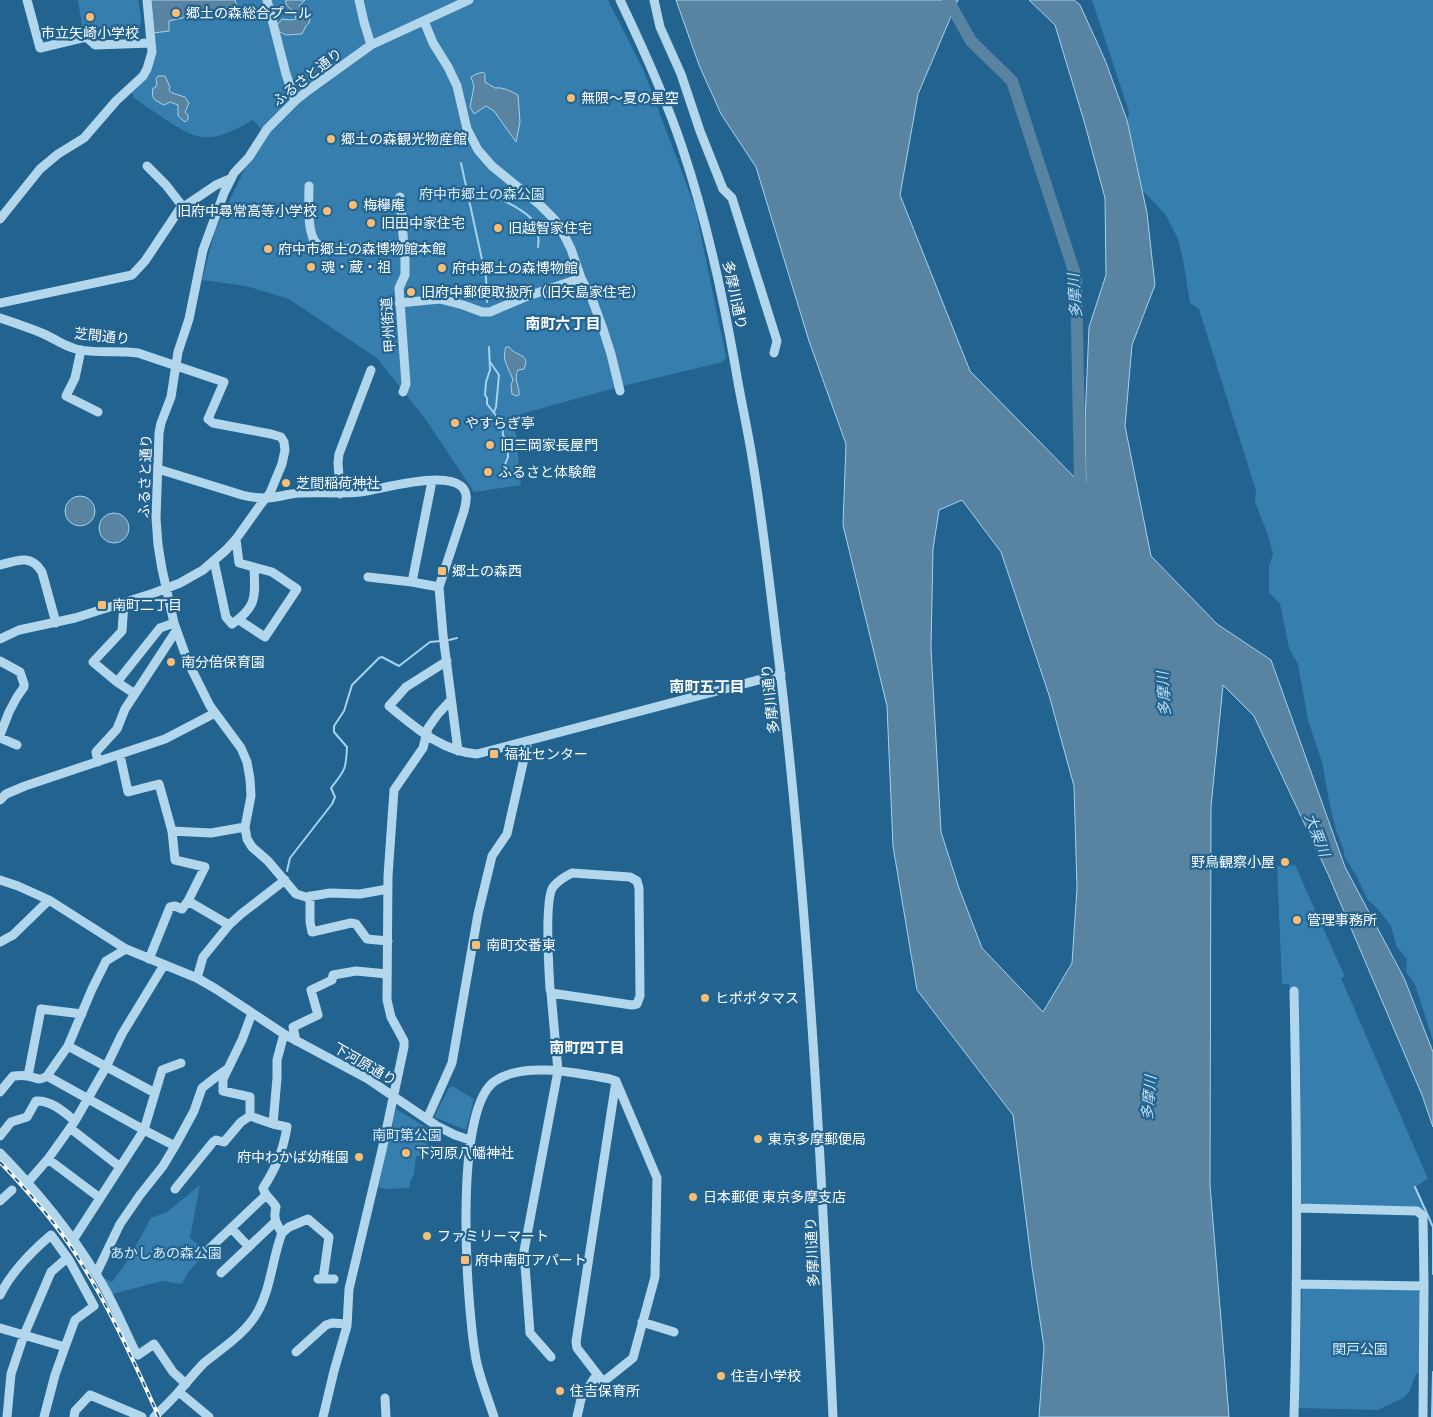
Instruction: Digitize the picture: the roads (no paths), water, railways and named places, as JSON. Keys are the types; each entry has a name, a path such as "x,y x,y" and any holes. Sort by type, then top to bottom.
{"street":[{"path":"27,0 40,48 86,37 95,46 151,43"},
{"path":"0,219 40,169 58,154 84,138 116,101 142,76 150,61 152,52 147,0"},
{"path":"266,0 294,98"},
{"path":"360,0 371,45 469,0"},
{"name":"多摩川通り","path":"620,0 674,124 698,200 726,313 753,459 792,774 823,1195 833,1417"},
{"path":"654,0 660,27 680,74 723,189 732,198 777,341 774,353"},
{"path":"424,21 433,43 457,86 467,129 478,150 492,166 533,199 555,220 561,229 603,329 612,354 620,391"},
{"name":"ふるさと通り","path":"245,826 251,796 246,762 241,748 210,706 188,662 175,627 166,589 156,527 159,433 171,398 175,365 189,319 202,250 230,179 249,157 266,129 296,100 371,45"},
{"path":"147,166 166,185 183,207"},
{"path":"0,303 132,274 145,260 179,210 216,185 230,179"},
{"path":"309,186 310,222 314,241 321,247 328,250 404,244"},
{"name":"甲州街道","path":"400,197 405,259 404,275 399,288 406,384 403,392"},
{"path":"399,303 440,299 482,312 490,312 525,297 582,278"},
{"name":"芝間通り","path":"0,318 81,350 127,351 224,382 208,419 213,423 281,437 284,442 285,450 282,464 266,498"},
{"path":"81,350 76,378 66,396 98,412"},
{"path":"340,494 339,454 371,370"},
{"path":"158,469 242,495 266,498 297,494 340,494 392,484 432,481 448,481 459,485 466,492 467,498 439,587 458,751"},
{"path":"412,582 432,481"},
{"path":"0,639 19,630 56,623 180,583 203,570 214,561 236,539 266,498"},
{"path":"236,539 239,563 272,572 297,589 265,637 239,620"},
{"path":"0,565 23,560 31,561 38,565 42,572 56,623"},
{"path":"214,561 226,617 232,624 239,620 253,604 255,595 254,567"},
{"path":"368,577 439,587"},
{"path":"124,602 122,631 93,662 135,694"},
{"path":"117,682 160,628 175,627"},
{"path":"98,762 96,752 117,729 125,709 175,627"},
{"path":"446,660 406,687 389,706 423,733 450,748 477,754 781,674"},
{"path":"0,661 20,672 24,684 9,712 0,736 17,745"},
{"path":"323,1417 347,1324 350,1289 404,1047 404,1042 391,1017 386,1000 388,889 394,790 423,748 428,728 438,714 452,700"},
{"path":"0,800 6,794 25,786 165,739 215,713"},
{"path":"427,1120 452,1063 471,963 478,914 492,856 507,834 528,741"},
{"path":"120,755 128,792 159,784 172,831 174,860 205,867 182,909 175,906 170,907 149,959"},
{"path":"172,831 211,833 245,826 247,839 252,847 285,880 296,894 306,897 330,893 360,894 388,889"},
{"path":"551,993 632,1005 637,1004 640,996 639,888 637,881 630,877 572,873 553,888 549,901 548,956 551,993 558,1071 524,1251 530,1333 551,1357"},
{"name":"下河原通り","path":"0,880 49,900 126,949 197,978 284,1034 368,1078 427,1120 454,1135 470,1140"},
{"path":"197,978 204,957 229,925 285,880"},
{"path":"310,896 312,932 351,923 356,924 367,938 388,941"},
{"path":"0,942 13,935 49,900"},
{"path":"188,901 229,925"},
{"path":"0,1092 13,1076 28,1076 37,1080 47,1076 68,1046 106,961 126,949"},
{"path":"28,1182 73,1125 106,1067 122,1034 164,965"},
{"path":"296,1041 293,1027 318,1015 311,990 332,980 333,974 356,971 387,974"},
{"path":"1294,990 1297,1119 1294,1417"},
{"path":"28,1076 41,1009 82,1014"},
{"path":"250,1116 250,1097 223,1091 223,1079 242,1040 252,1013"},
{"path":"273,1124 277,1060 284,1034"},
{"path":"68,1046 155,1093"},
{"path":"73,1240 144,1130 162,1070 181,1063"},
{"path":"96,1274 120,1224 163,1166 175,1146 194,1112 202,1088 226,1070"},
{"path":"494,1417 476,1359 468,1286 466,1194 470,1140 480,1102 490,1085 509,1075 548,1070 616,1081 657,1178 655,1277 633,1358 603,1382 577,1348 576,1342 616,1081"},
{"path":"47,1076 175,1146"},
{"path":"0,1136 11,1122 27,1117 36,1102 42,1101 58,1108 73,1125 120,1167"},
{"path":"250,1116 287,1127 281,1154 263,1188 266,1195 274,1202 276,1207 274,1214 275,1222 282,1232"},
{"path":"175,1189 213,1142 216,1140 224,1142 241,1122 250,1116"},
{"path":"0,1153 28,1182 73,1240 96,1274 136,1353 138,1355 154,1344 173,1372 186,1384"},
{"path":"48,1159 100,1198"},
{"path":"0,1201 12,1190"},
{"path":"209,1249 266,1195"},
{"path":"1297,1208 1417,1211 1423,1216 1423,1417"},
{"path":"154,1417 203,1364 224,1349 244,1330 256,1314 265,1296 274,1256 282,1232 308,1219 329,1237 321,1279 334,1279"},
{"path":"221,1273 275,1222"},
{"path":"231,1228 250,1247"},
{"path":"0,1295 23,1260 51,1235 67,1258 94,1306 75,1320 55,1375 44,1417"},
{"path":"7,1417 4,1394 24,1335 51,1272 67,1258"},
{"path":"1296,1284 1424,1286"},
{"path":"642,1322 674,1332"},
{"path":"301,1351 326,1325 332,1323 347,1324"},
{"path":"0,1328 65,1347"},
{"path":"578,1417 581,1399 597,1374"},
{"path":"179,1392 209,1417"},
{"path":"74,1417 75,1412 90,1395 142,1417"},
{"path":"385,1398 386,1417"}],"water":[{"name":"郷土の森総合プール","path":"148,0 235,0 237,5 169,21 169,31 153,33"},
{"path":"286,0 305,0 299,6 304,16 308,16 310,19 302,34 286,35 278,31 277,25 282,19 296,19 294,11 289,8"},
{"name":"大栗川","path":"676,0 958,0 918,94 900,195 970,371 1086,489 1085,422 1089,327 1106,275 1105,198 1055,25 1029,0 1074,0 1080,5 1105,60 1127,120 1147,213 1155,285 1132,345 1125,426 1151,556 1217,624 1271,660 1345,867 1404,978 1433,1052 1433,1127 1422,1095 1328,874 1254,716 1223,685 1211,807 1210,1185 1229,1417 1039,1417 1044,1347 1013,1115 917,990 893,846 887,706 843,525 846,444 809,341 756,167 721,114 699,65","holes":["962,500 1001,552 1049,695 1074,786 1077,888 1072,963 1043,1012 982,948 959,888 941,832 931,648 933,549 939,510"]},
{"path":"483,72 485,74 485,82 495,88 504,89 518,95 520,122 516,142 494,111 486,106 474,114 470,107 474,86 471,77"},
{"path":"158,76 165,76 170,87 169,90 172,93 185,97 189,103 185,112 188,115 188,119 185,122 178,116 178,105 170,102 164,105 153,97 153,88 157,84 156,79"},
{"path":"506,347 509,347 526,360 524,369 518,370 517,373 516,379 519,395 516,396 512,394 511,385 513,380 504,356"},
{"path":"80,496 91,500 95,511 91,522 80,526 69,522 65,511 69,500"},
{"path":"114,513 125,517 129,528 125,539 114,543 103,539 99,528 103,517"}],"waterway":[{"name":"多摩川","path":"948,0 971,41 1012,81 1076,277 1080,483 1088,496"},
{"path":"461,163 486,278 487,302"},
{"path":"489,193 521,210 532,219 538,232 538,247"},
{"path":"489,347 490,370 486,382 485,395 487,404 502,423 508,457 504,467"},
{"path":"490,362 499,375 494,412"},
{"path":"449,640 457,638"},
{"path":"287,871 290,858 332,804 335,797 331,788 344,769 347,747 334,732 334,726 344,711 352,685 379,658 382,657 399,666 430,642 440,641"},
{"path":"1415,1187 1433,1227 1433,1274"},
{"path":"1432,1417 1433,1372"}],"railway":[{"path":"0,1162 46,1214 84,1267 118,1330 159,1417"}],"place":[{"name":"郷土の森総合プール","path":"176,13"},
{"name":"市立矢崎小学校","path":"90,17"},
{"name":"無限～夏の星空","path":"571,98"},
{"name":"郷土の森観光物産館","path":"331,139"},
{"name":"梅欅庵","path":"353,205"},
{"name":"旧府中尋常高等小学校","path":"327,211"},
{"name":"旧田中家住宅","path":"371,223"},
{"name":"旧越智家住宅","path":"498,228"},
{"name":"府中市郷土の森博物館本館","path":"268,249"},
{"name":"魂・蔵・祖","path":"311,267"},
{"name":"府中郷土の森博物館","path":"442,268"},
{"name":"旧府中郵便取扱所（旧矢島家住宅）","path":"411,292"},
{"name":"やすらぎ亭","path":"455,423"},
{"name":"旧三岡家長屋門","path":"490,445"},
{"name":"ふるさと体験館","path":"488,472"},
{"name":"芝間稲荷神社","path":"286,483"},
{"name":"郷土の森西","path":"442,571"},
{"name":"南町二丁目","path":"102,605"},
{"name":"南分倍保育園","path":"171,662"},
{"name":"福祉センター","path":"494,754"},
{"name":"野鳥観察小屋","path":"1285,862"},
{"name":"管理事務所","path":"1297,920"},
{"name":"南町交番東","path":"476,945"},
{"name":"ヒポポタマス","path":"705,998"},
{"name":"東京多摩郵便局","path":"758,1139"},
{"name":"下河原八幡神社","path":"406,1153"},
{"name":"府中わかば幼稚園","path":"359,1157"},
{"name":"日本郵便 東京多摩支店","path":"693,1197"},
{"name":"ファミリーマート","path":"427,1236"},
{"name":"府中南町アパート","path":"465,1260"},
{"name":"住吉小学校","path":"721,1376"},
{"name":"住吉保育所","path":"560,1391"}],"district":[{"name":"南町六丁目","path":"563,324"},
{"name":"南町五丁目","path":"707,687"},
{"name":"南町四丁目","path":"587,1048"}],"park label":[{"name":"府中市郷土の森公園","path":"482,194"},
{"name":"南町第公園","path":"407,1135"},
{"name":"あかしあの森公園","path":"166,1253"},
{"name":"関戸公園","path":"1360,1349"}]}
